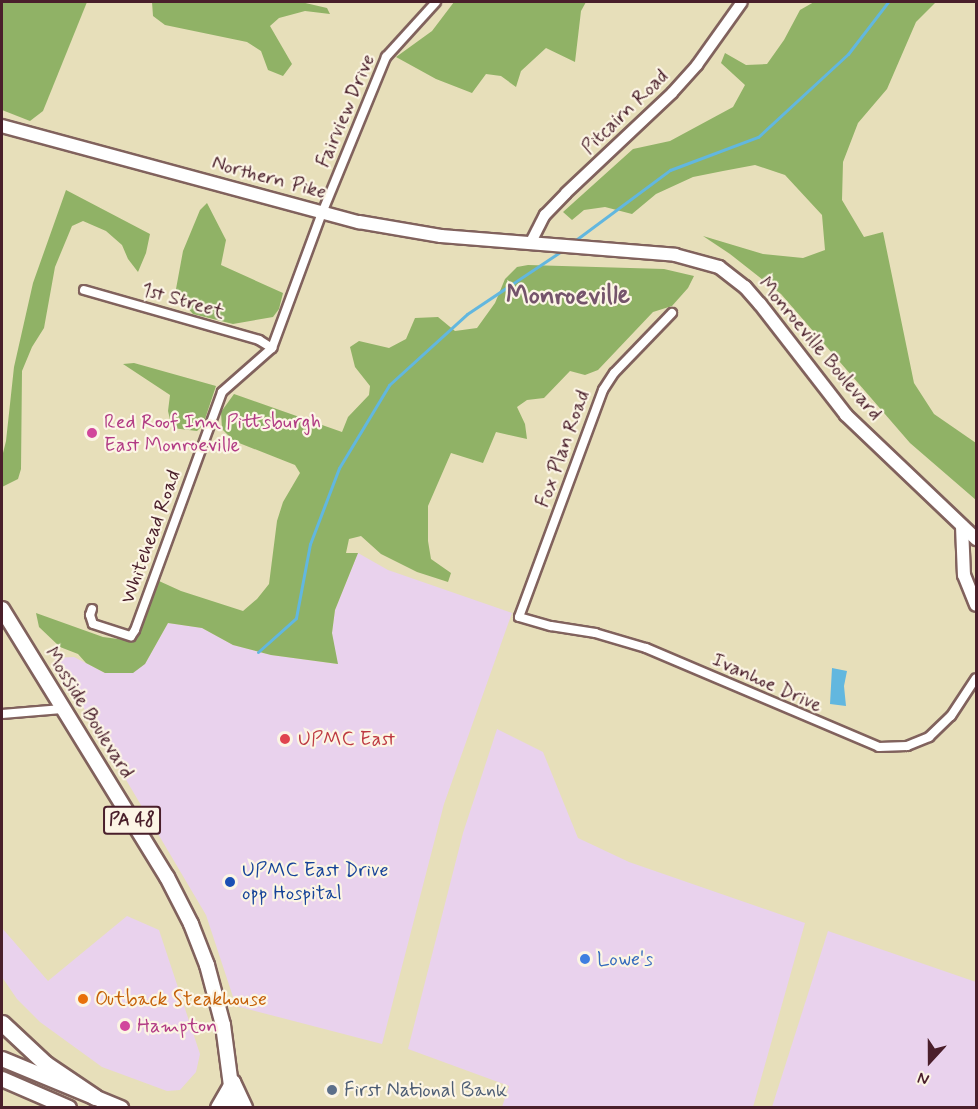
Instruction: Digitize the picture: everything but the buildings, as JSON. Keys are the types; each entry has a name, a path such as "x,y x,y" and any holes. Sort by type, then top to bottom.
{"highway":[{"path":"2,1023 46,1064 95,1097"}],"main road":[{"name":"Northern Pike","path":"2,126 358,222 441,237 530,244"},
{"name":"Monroeville Boulevard","path":"530,244 675,255 705,262 732,276 760,304 846,415 976,539"},
{"path":"962,526 964,575 976,605"},
{"name":"Mosside Boulevard","path":"2,609 62,710 167,877 191,924 215,993 233,1082 234,1107"},
{"path":"2,1059 121,1107"},
{"path":"2,1079 69,1107"},
{"path":"218,1107 233,1082"},
{"path":"233,1082 245,1107"}],"street":[{"name":"Fairview Drive","path":"322,213 386,57 436,2"},
{"name":"Pitcairn Road","path":"530,244 546,215 566,193 672,93 697,65 742,2"},
{"name":"Whitehead Road","path":"92,609 90,615 93,624 131,636 135,630 222,392 272,348 322,213"},
{"name":"1st Street","path":"84,290 259,340 272,348"},
{"name":"Fox Plan Road","path":"519,617 603,390 614,373 672,313"},
{"name":"Ivanhoe Drive","path":"519,617 551,626 595,633 639,646 879,747 907,746 929,737 951,716 976,678"},
{"path":"2,714 62,710"}],"shaded area":[{"name":"UPMC East","path":"358,553 388,570 512,613 444,804 382,1044 236,1006 206,915 54,658 74,657 105,673 145,664 168,623 202,628 233,645 271,655 337,664 332,633 335,610"},
{"path":"497,729 543,752 578,838 629,862 805,923 753,1107 502,1107 509,1086 408,1049 463,833"},
{"path":"127,916 159,930 200,1054 196,1072 180,1090 167,1091 102,1067 40,1022 17,999 2,977 2,928 48,981"},
{"path":"828,931 976,982 976,1107 772,1107"}],"green space":[{"path":"2,2 87,2 43,111 30,121 2,110"},
{"path":"152,2 301,2 327,8 330,14 305,11 279,18 270,26 292,64 283,76 268,70 261,51 247,42 165,25 153,16"},
{"path":"454,2 586,2 581,11 575,62 546,48 521,71 516,87 501,76 486,74 472,93 436,79 396,57 432,31"},
{"path":"814,2 936,2 916,22 887,89 858,123 843,162 842,200 864,237 883,232 914,383 934,414 976,443 976,500 910,443 781,294 703,236 763,254 803,258 825,250 822,215 785,175 755,165 693,177 656,194 632,214 605,207 584,210 572,220 563,212 633,149 670,141 733,107 745,85 721,63 725,53 746,65 767,64 784,40 800,10"},
{"path":"66,190 150,234 146,253 138,272 128,259 122,245 106,231 83,221 72,226 55,267 44,328 32,347 22,371 21,469 18,479 2,487 2,457 6,441 14,367 33,283"},
{"path":"207,203 226,240 221,265 283,293 279,309 273,317 233,324 193,314 180,299 176,289 183,251 200,210"},
{"path":"528,265 664,269 694,276 688,288 672,306 653,312 598,370 585,375 570,371 544,398 527,400 517,407 525,424 527,439 496,432 483,463 451,453 428,506 428,541 431,559 451,573 448,582 417,572 381,554 361,536 349,539 346,553 358,553 335,610 332,633 338,664 271,655 233,645 202,628 168,623 145,664 133,673 105,673 86,663 78,654 60,647 39,627 36,613 103,637 133,641 159,581 181,591 243,611 269,584 277,521 283,502 300,473 295,465 234,441 222,429 221,412 234,394 342,432 348,417 369,395 370,386 355,367 350,347 359,341 389,348 406,339 415,318 438,317 455,331 477,328 495,303 505,279 517,267"},
{"path":"134,363 216,386 203,425 197,431 172,428 168,411 170,395 123,364"}],"water":[{"path":"832,668 847,671 844,686 846,706 830,704"}],"waterway":[{"path":"573,242 670,170 758,137 848,54 888,2"},
{"path":"258,652 296,618 310,544 339,468 389,385 467,314 563,250"}],"place":[{"name":"Red Roof Inn Pittsburgh East Monroeville","path":"92,433"},
{"name":"UPMC East","path":"285,739"},
{"name":"UPMC East Drive opp Hospital","path":"230,882"},
{"name":"Lowe's","path":"585,959"},
{"name":"Outback Steakhouse","path":"83,999"},
{"name":"Hampton","path":"125,1026"},
{"name":"First National Bank","path":"332,1090"}],"district":[{"name":"Monroeville","path":"568,297"}]}
